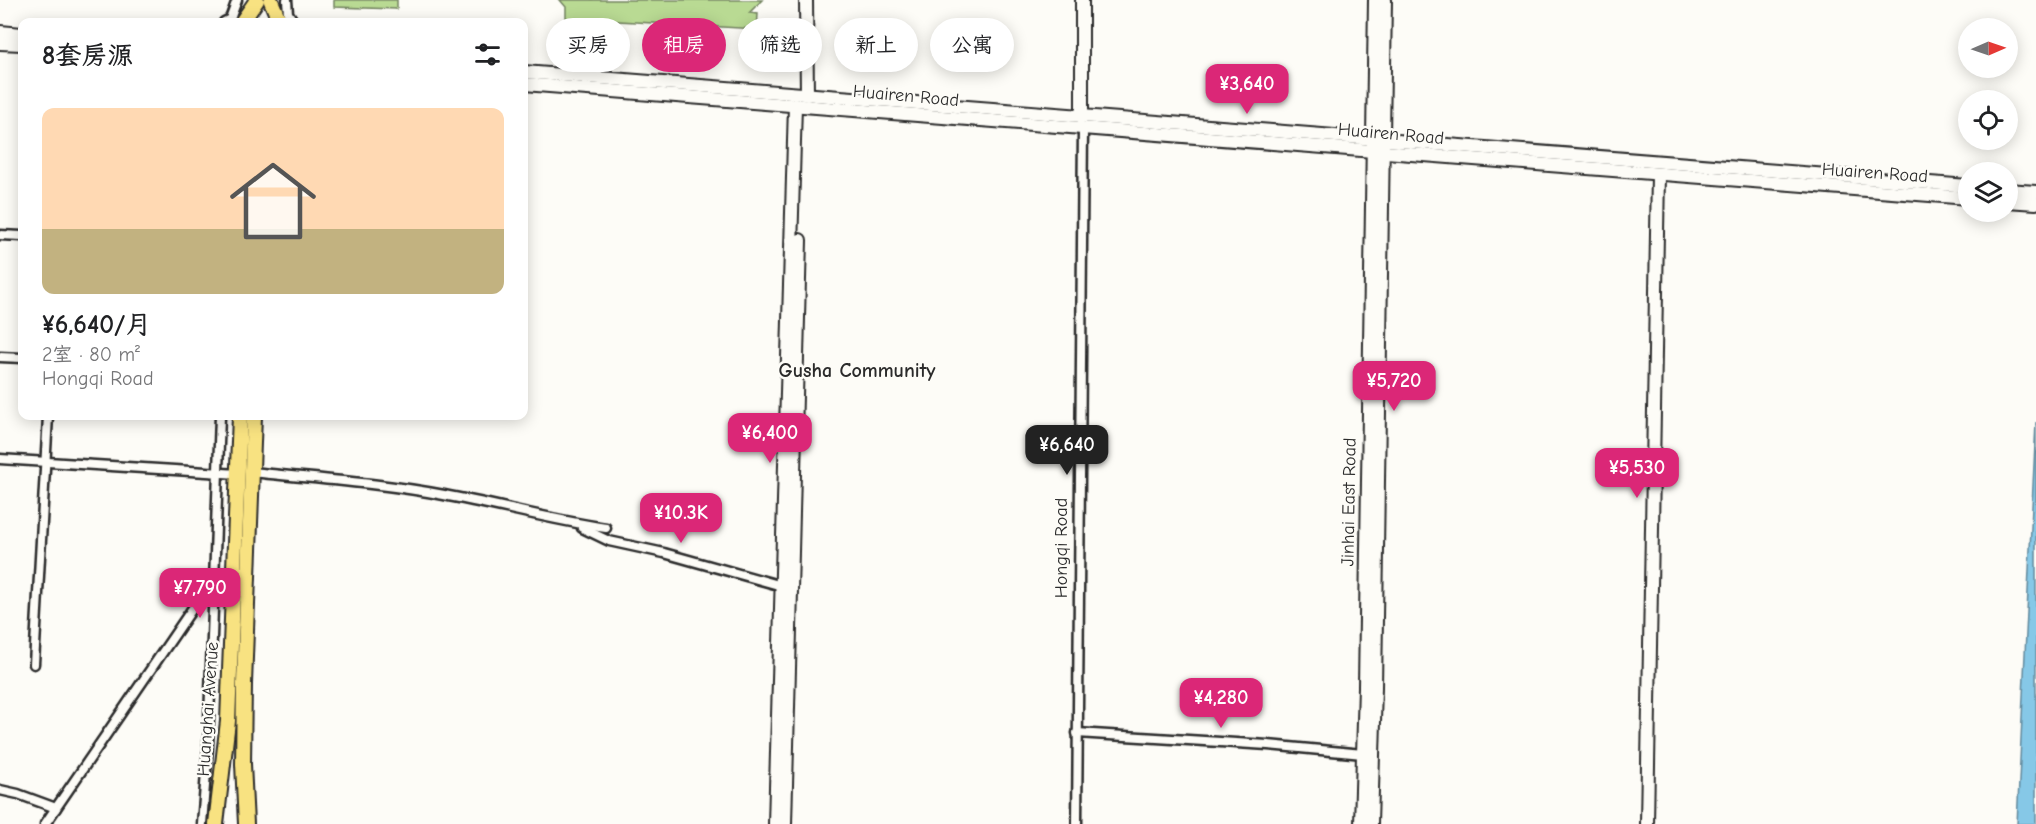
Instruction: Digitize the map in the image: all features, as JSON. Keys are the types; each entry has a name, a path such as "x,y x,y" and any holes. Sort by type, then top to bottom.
{"main road":[{"path":"246,18 264,0"},
{"path":"257,18 264,0"},
{"path":"264,0 269,18"},
{"path":"264,0 277,18"},
{"path":"775,824 782,586 806,0"},
{"name":"Hongqi Road","path":"1082,0 1082,122"},
{"name":"Jinhai East Road","path":"1371,824 1376,664 1378,146 1375,0"},
{"name":"Jinhai East Road","path":"1361,824 1378,146 1385,0"},
{"path":"0,32 18,34"},
{"path":"0,43 18,44"},
{"name":"Huairen Road","path":"528,72 802,102"},
{"name":"Huairen Road","path":"528,84 1958,185"},
{"path":"785,824 802,102"},
{"name":"Huairen Road","path":"1378,146 1658,174 1958,197"},
{"path":"1647,824 1658,174"},
{"path":"2018,191 2036,192"},
{"path":"2018,202 2036,203"},
{"name":"Huanghai Avenue","path":"240,420 245,473 243,764 246,824"},
{"name":"Huanghai Avenue","path":"216,824 228,721 234,576 253,420"}],"street":[{"path":"230,18 237,0"},
{"path":"287,0 288,13 291,18"},
{"name":"Hongqi Road","path":"1077,824 1082,122"},
{"path":"0,234 18,236"},
{"path":"0,357 18,358"},
{"path":"34,664 48,420"},
{"path":"202,824 208,747 220,420"},
{"path":"0,459 245,473 380,485 444,495 572,523 606,528"},
{"path":"572,523 609,541 664,553 782,586"},
{"path":"214,577 234,576"},
{"path":"45,824 214,577"},
{"path":"1077,733 1268,745 1363,754"},
{"path":"0,789 56,808"}],"green space":[{"path":"334,0 397,0 397,9 334,7"},
{"path":"560,0 762,0 749,13 758,14 758,18 738,18 738,28 726,27 726,18 642,18 642,22 630,22 630,18 566,18 566,7"}],"water":[{"path":"2036,422 2036,824 2017,824"}],"district":[{"name":"Gusha Community","path":"857,370"}]}
